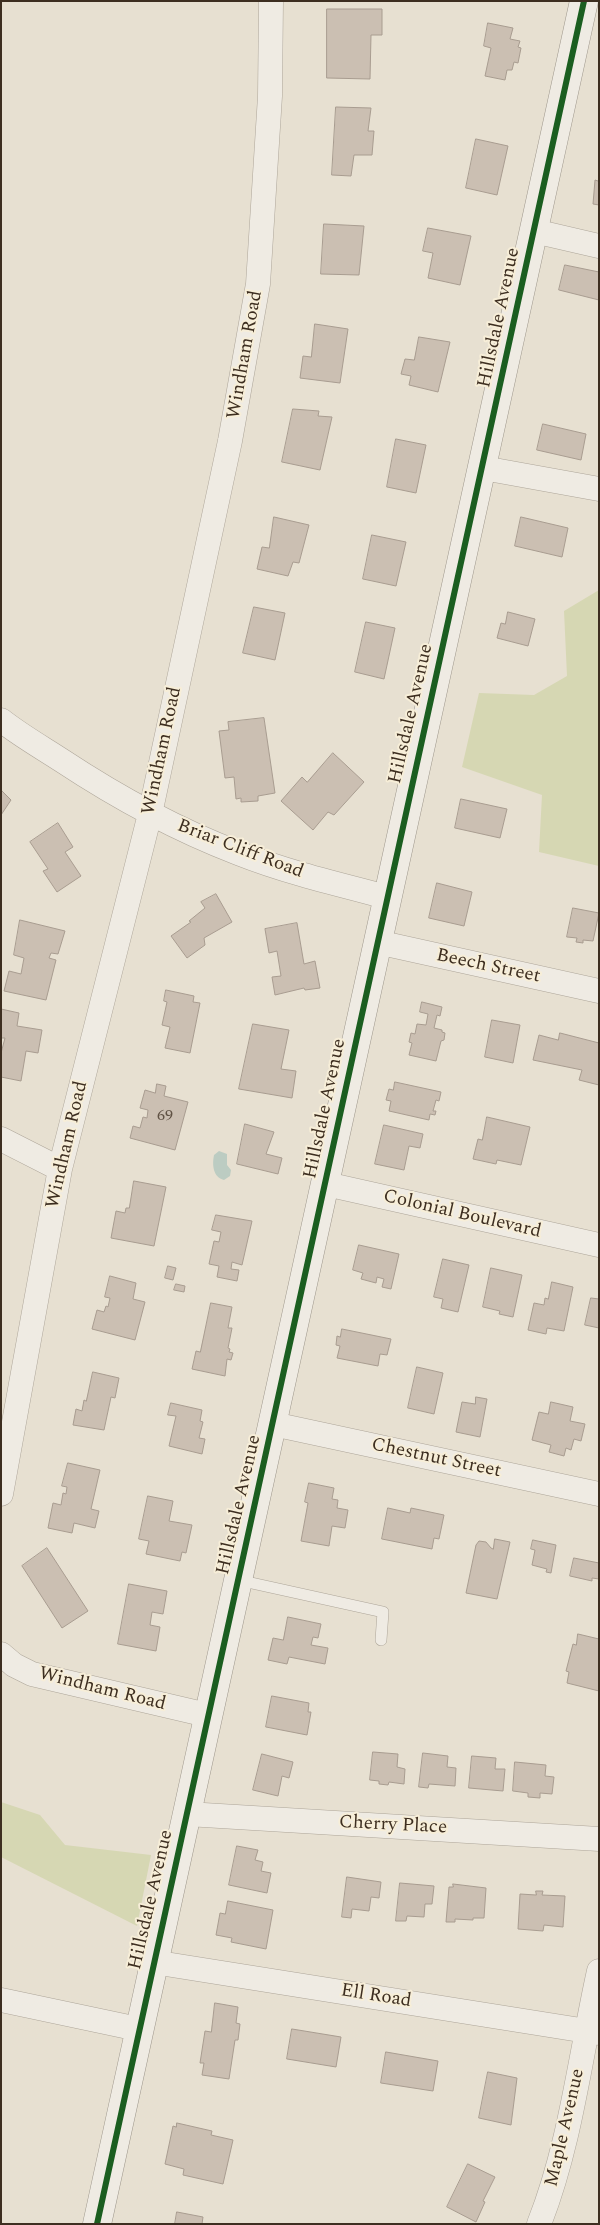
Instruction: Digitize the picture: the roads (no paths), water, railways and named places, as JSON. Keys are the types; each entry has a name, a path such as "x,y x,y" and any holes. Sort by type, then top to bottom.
{"street":[{"name":"Windham Road","path":"1,1494 60,1169 150,814 230,441 258,284 269,106 272,1"},
{"name":"Hillsdale Avenue","path":"97,2224 138,2029 326,1184 377,942 584,1"},
{"path":"534,231 599,246"},
{"path":"482,468 599,489"},
{"name":"Briar Cliff Road","path":"1,720 92,781 150,814 238,854 296,873 387,897"},
{"name":"Beech Street","path":"377,942 599,991"},
{"path":"1,1139 60,1169"},
{"name":"Colonial Boulevard","path":"326,1184 599,1245"},
{"name":"Chestnut Street","path":"273,1424 599,1494"},
{"name":"Windham Road","path":"1,1654 14,1665 32,1674 208,1715"},
{"name":"Cherry Place","path":"187,1814 599,1839"},
{"name":"Ell Road","path":"154,1962 593,2032"},
{"name":"Maple Avenue","path":"539,2224 565,2143 593,2032 599,1971"},
{"path":"1,2000 138,2029"}],"lane":[{"path":"238,1580 383,1612 381,1640"}]}
